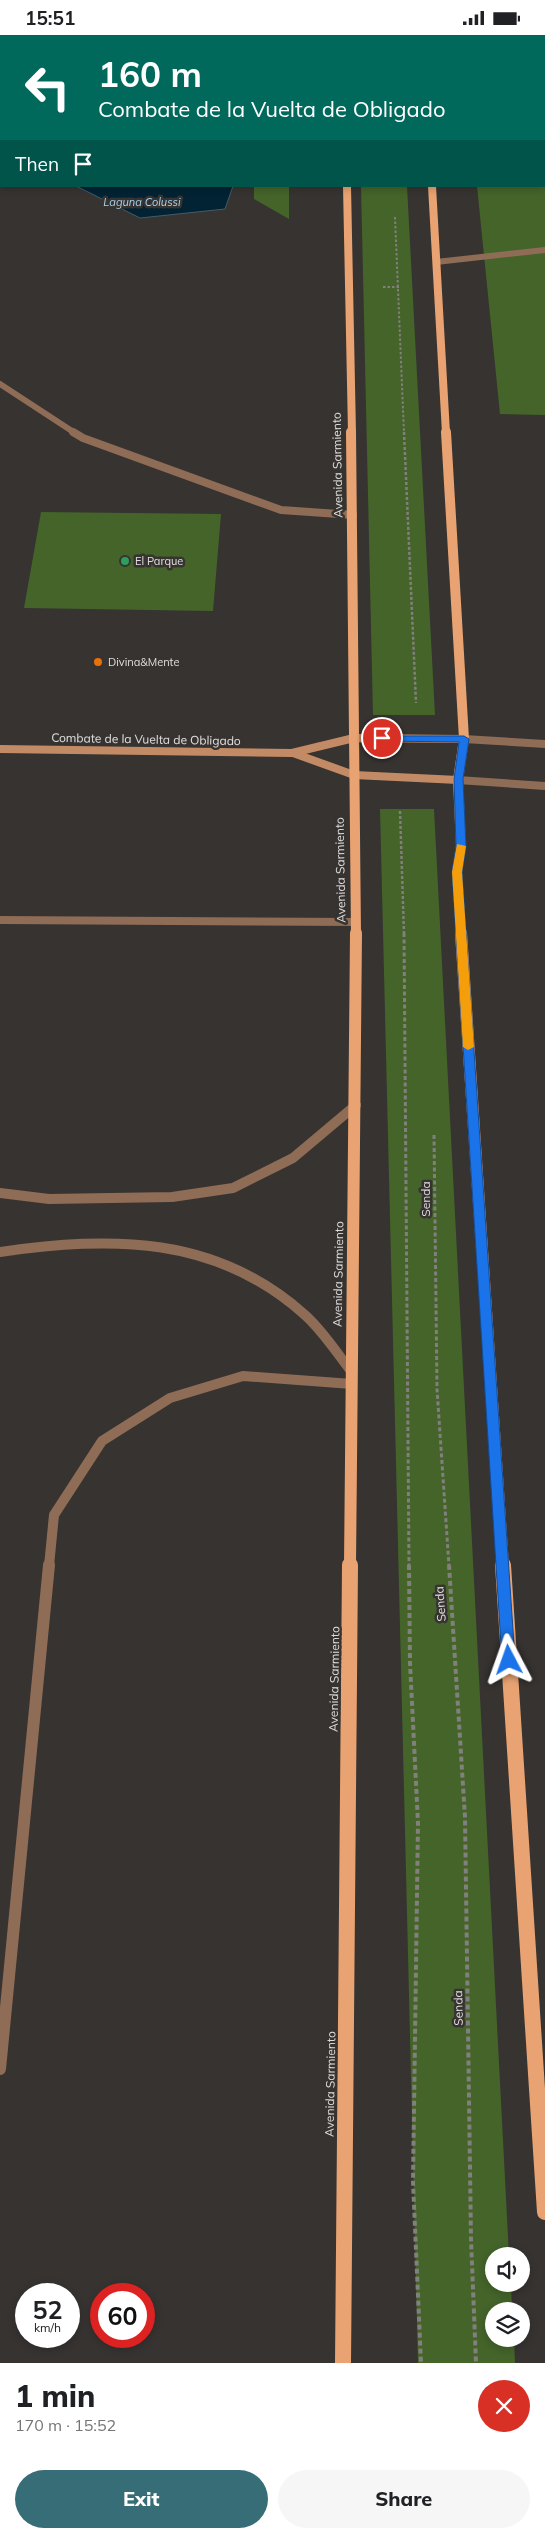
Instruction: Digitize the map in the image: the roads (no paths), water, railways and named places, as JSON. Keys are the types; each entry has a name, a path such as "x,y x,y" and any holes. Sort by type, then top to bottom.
{"main road":[{"name":"Avenida Sarmiento","path":"343,2363 351,1377 356,1105 354,515 347,187"},
{"path":"432,187 464,739 458,779 461,847 457,872 545,2212"},
{"name":"Combate de la Vuelta de Obligado","path":"0,749 292,753 354,738 464,739"},
{"name":"Combate de la Vuelta de Obligado","path":"292,753 354,775 458,779"}],"street":[{"path":"436,262 545,250"},
{"path":"0,384 83,438 281,510 354,515"},
{"path":"464,739 545,744"},
{"path":"458,779 545,786"},
{"path":"0,920 356,922"},
{"path":"0,1193 49,1199 163,1197 233,1188 293,1158 356,1105"},
{"path":"0,1252 47,1245 152,1243 204,1254 250,1274 305,1315 351,1377"},
{"path":"0,2069 54,1515 102,1441 170,1398 243,1376 351,1377"}],"water":[{"name":"Laguna Colussi","path":"78,187 233,187 225,209 140,218"}],"place":[{"name":"El Parque","path":"125,561"},
{"name":"Divina&Mente","path":"98,662"}]}
